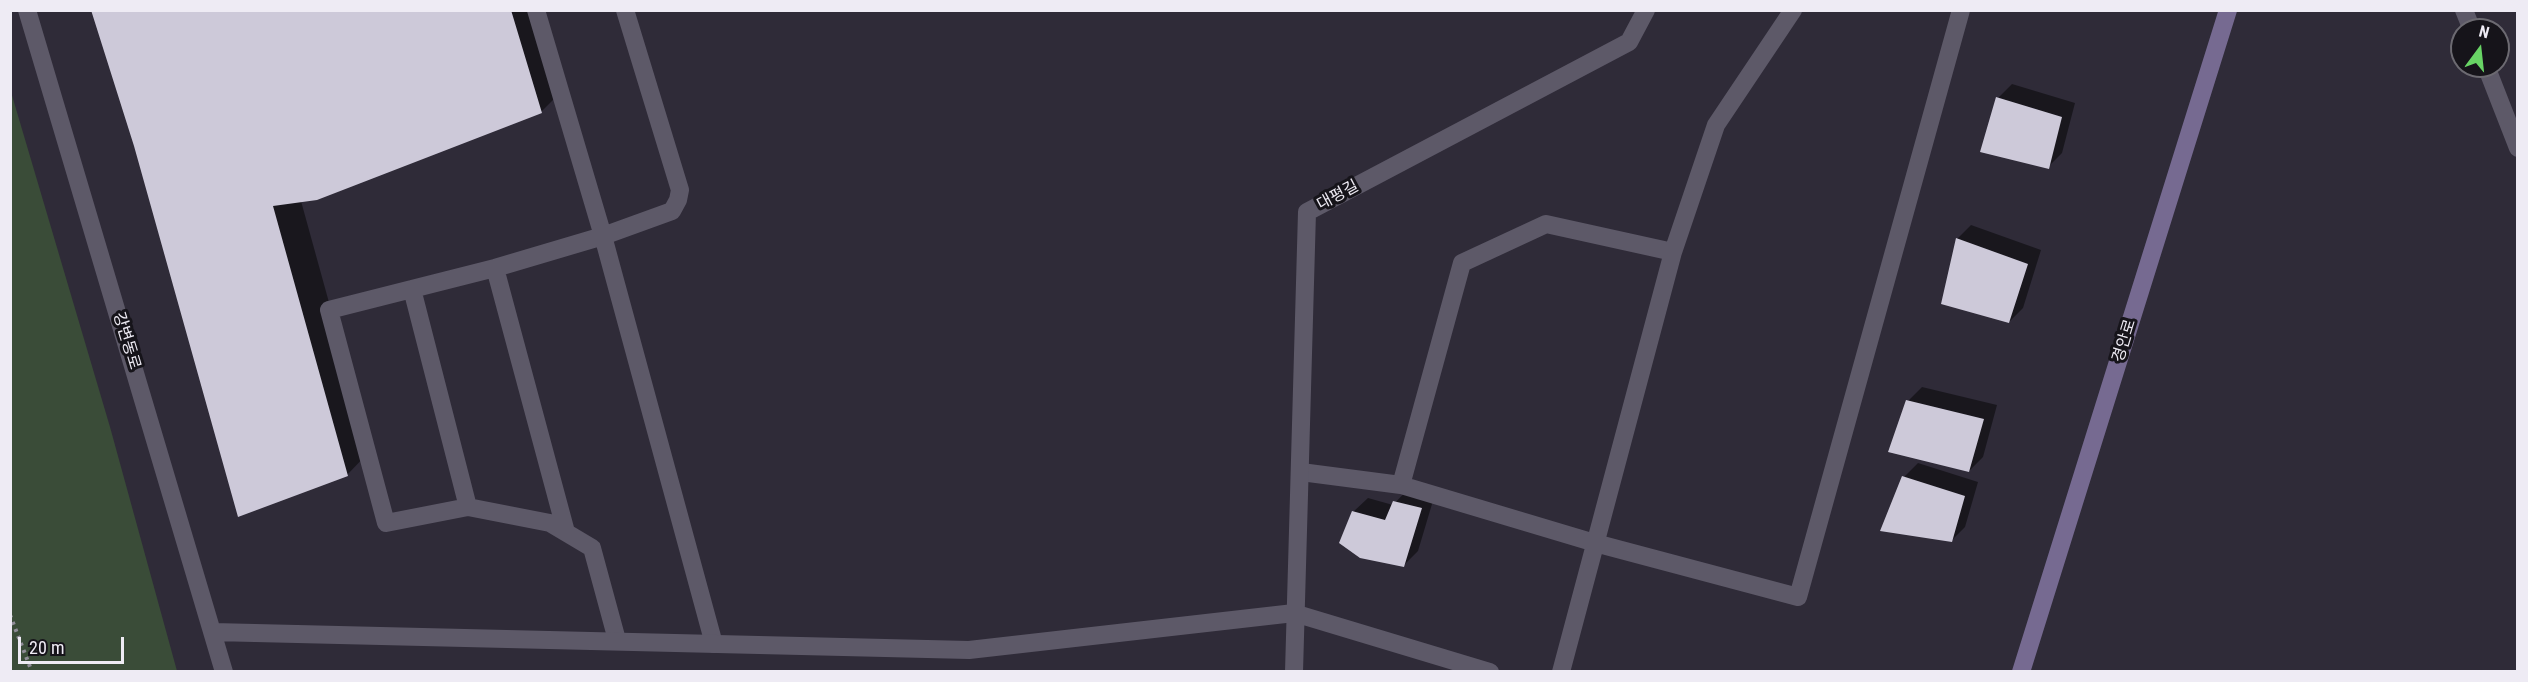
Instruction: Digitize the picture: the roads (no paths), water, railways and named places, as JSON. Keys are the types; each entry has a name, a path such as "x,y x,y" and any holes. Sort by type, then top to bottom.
{"street":[{"name":"강변동로","path":"27,10 224,672"},
{"path":"536,10 603,236 714,644"},
{"path":"617,640 592,548 550,523 468,507 386,523 329,310 495,268 603,236 672,211 680,190 625,10"},
{"name":"대평길","path":"1294,672 1307,212 1629,42 1646,10"},
{"path":"1561,672 1672,252 1716,125 1793,10"},
{"path":"1301,472 1401,485 1595,543 1798,597 1961,10"},
{"name":"경안로","path":"2021,672 2228,10"},
{"path":"2491,78 2517,148"},
{"path":"1401,485 1462,263 1546,224 1672,252"},
{"path":"495,268 566,532"},
{"path":"412,290 468,507"},
{"path":"213,632 969,650 1294,613 1490,672"}]}
